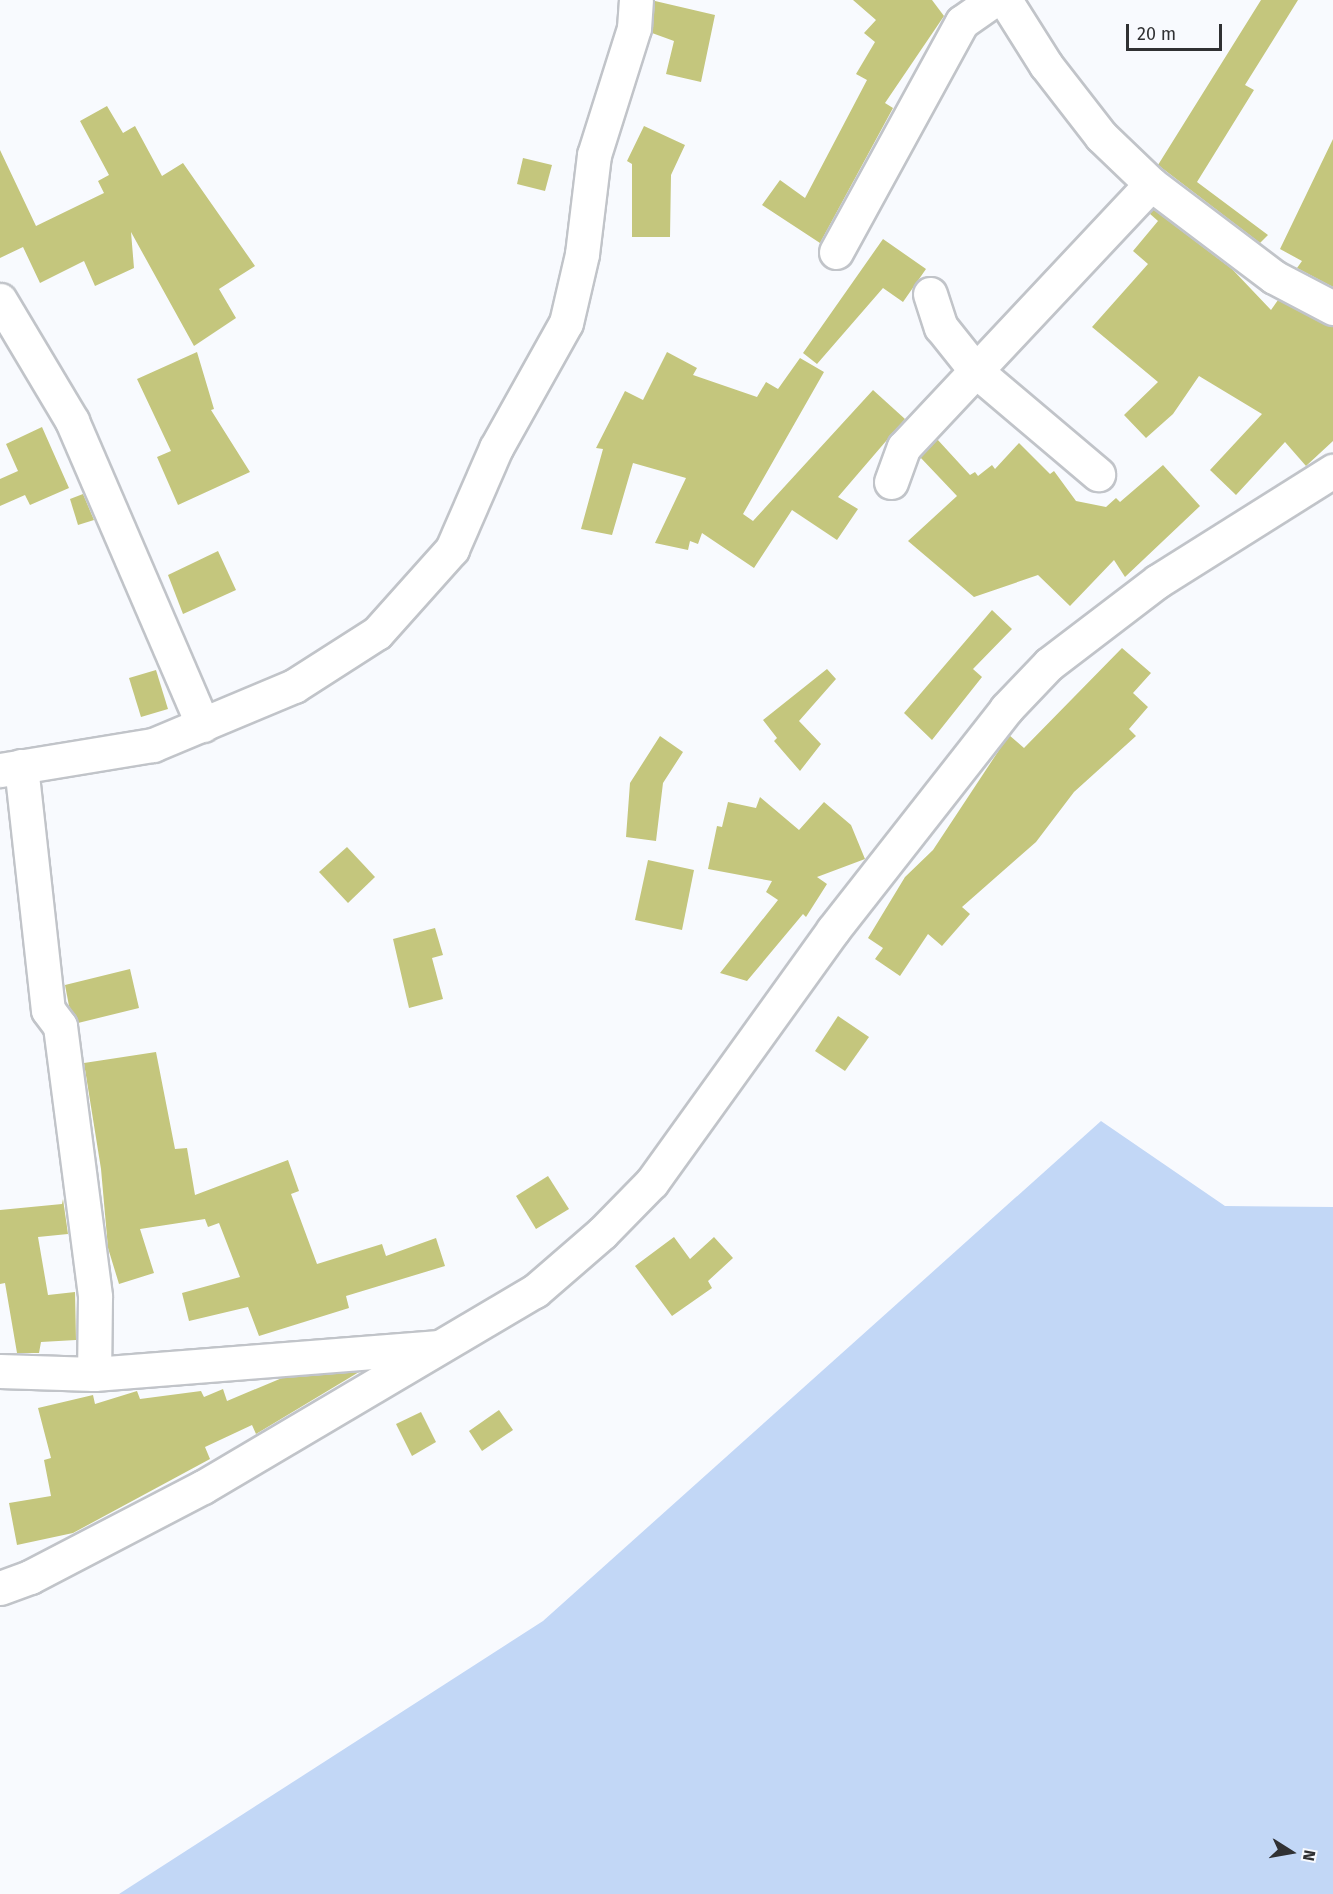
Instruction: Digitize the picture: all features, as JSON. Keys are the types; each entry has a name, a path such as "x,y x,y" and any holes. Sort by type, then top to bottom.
{"street":[{"path":"94,1374 95,1297 60,1026 48,1010 11,768 153,745 294,686 377,633 452,549 496,448 566,323 582,254 594,155 634,28 636,0"},
{"path":"836,252 962,21 993,0"},
{"path":"1005,0 1046,65 1101,136 1151,184 1274,277 1333,308"},
{"path":"891,482 904,447 1151,184"},
{"path":"930,294 941,327 976,371 1098,474"},
{"path":"0,300 72,421 203,725"},
{"path":"0,1588 30,1577 203,1487 436,1347 535,1291 602,1233 652,1182 833,930 1006,709 1049,664 1158,581 1333,471"},
{"path":"0,1371 94,1374 436,1347"}],"shaded area":[{"path":"1101,1121 1225,1206 1333,1207 1333,1894 119,1894 543,1621"}],"building":[{"path":"853,0 932,0 944,16 885,103 893,108 820,243 762,205 780,180 805,198 867,80 856,74 875,42 864,33 876,20"},
{"path":"1261,0 1298,0 1245,85 1254,90 1197,182 1268,235 1260,243 1158,165"},
{"path":"655,1 715,15 701,82 666,74 674,41 652,33"},
{"path":"107,106 123,133 135,126 162,176 183,163 255,266 219,289 236,318 194,346 131,232 134,268 95,286 84,261 40,283 23,247 0,258 0,150 36,226 104,193 98,181 109,175 80,121"},
{"path":"644,126 685,145 671,175 670,237 632,237 632,164 627,161"},
{"path":"1333,139 1333,287 1297,268 1302,261 1280,249"},
{"path":"523,158 552,165 545,191 517,184"},
{"path":"1153,209 1232,269 1271,310 1278,300 1333,327 1333,441 1306,466 1285,442 1236,495 1210,470 1262,414 1199,376 1173,414 1146,438 1124,415 1158,382 1092,327 1148,264 1133,251 1158,221 1149,213"},
{"path":"883,239 926,269 903,302 883,288 817,364 803,353"},
{"path":"197,352 214,409 211,410 250,472 178,505 157,457 171,451 137,379"},
{"path":"667,352 697,368 693,375 757,397 766,382 778,389 800,358 824,372 743,514 753,521 873,390 905,419 838,497 858,509 837,540 792,510 754,568 702,533 698,544 690,541 688,550 655,543 686,478 633,463 612,535 581,529 603,449 596,448 625,391 643,400"},
{"path":"42,427 69,488 30,505 25,495 0,506 0,479 18,471 6,444"},
{"path":"937,439 970,475 975,472 978,476 992,465 995,469 1019,443 1050,474 1054,471 1076,501 1106,507 1116,498 1120,502 1163,465 1200,506 1125,577 1114,560 1070,606 1038,575 974,597 908,541 957,496 920,457"},
{"path":"83,494 94,520 78,525 70,499"},
{"path":"218,551 236,590 183,614 168,575"},
{"path":"992,610 1012,629 973,669 982,677 932,740 904,713"},
{"path":"1122,648 1151,673 1133,693 1148,707 1129,729 1136,736 1074,792 1036,842 962,907 970,914 942,946 928,934 900,976 875,959 883,948 868,938 905,877 933,850 1009,735 1024,748"},
{"path":"827,669 836,679 799,721 821,744 800,771 774,741 777,738 763,720"},
{"path":"156,670 168,709 141,717 129,678"},
{"path":"660,736 683,752 663,783 656,841 626,837 630,783"},
{"path":"760,797 799,830 824,802 851,825 865,859 817,877 827,884 806,917 803,914 747,981 720,973 778,900 766,892 772,881 708,869 717,826 722,827 728,802 756,808"},
{"path":"347,847 375,877 348,903 319,872"},
{"path":"648,860 694,870 682,930 635,920"},
{"path":"435,928 443,955 432,958 443,999 409,1008 393,939"},
{"path":"130,969 139,1008 78,1023 69,1006 65,985"},
{"path":"838,1016 869,1037 845,1071 815,1051"},
{"path":"156,1052 175,1149 187,1148 195,1195 288,1160 299,1191 291,1194 317,1264 382,1244 386,1256 436,1238 445,1266 346,1296 349,1308 259,1336 248,1307 189,1321 182,1293 240,1277 219,1223 208,1227 205,1219 140,1229 154,1273 119,1284 108,1248 101,1169 84,1063"},
{"path":"548,1176 569,1209 536,1229 516,1196"},
{"path":"63,1199 68,1234 38,1237 48,1295 75,1292 76,1340 41,1342 39,1353 17,1353 5,1283 0,1284 0,1210 62,1204"},
{"path":"674,1237 690,1259 714,1237 733,1258 708,1281 712,1288 672,1316 635,1266"},
{"path":"359,1372 256,1434 252,1425 205,1447 210,1459 73,1533 17,1545 9,1503 51,1496 44,1460 51,1458 38,1408 93,1395 95,1404 137,1391 140,1399 201,1391 204,1397 223,1389 227,1401 282,1378"},
{"path":"499,1410 513,1430 482,1451 469,1431"},
{"path":"421,1412 436,1442 412,1456 396,1424"}]}
